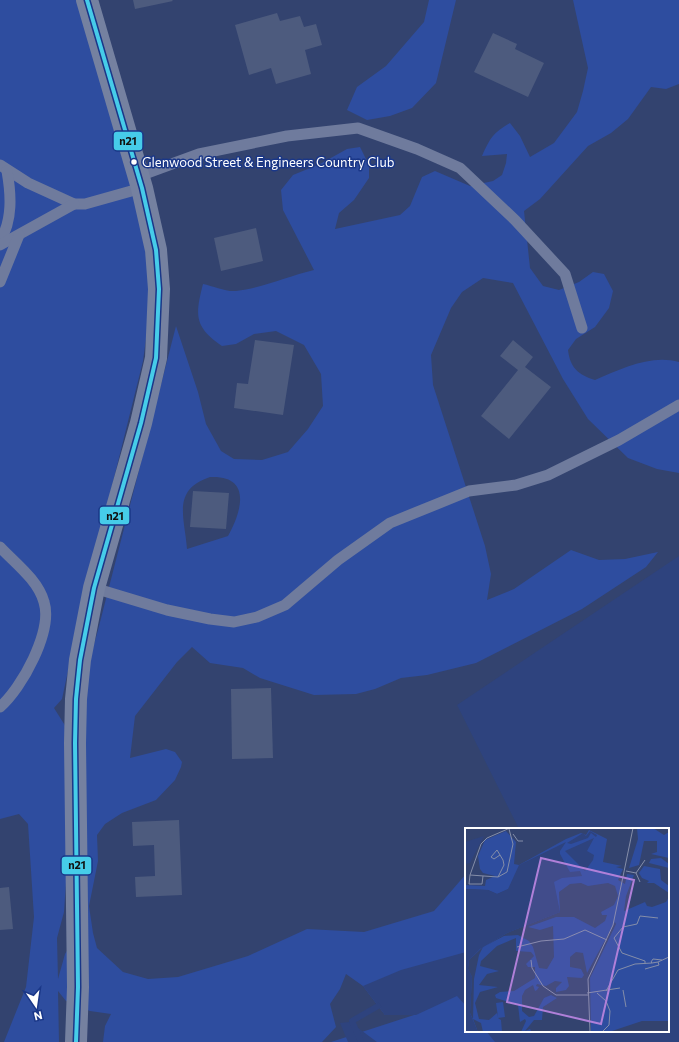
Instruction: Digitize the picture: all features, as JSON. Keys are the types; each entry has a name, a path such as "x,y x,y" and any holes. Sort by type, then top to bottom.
{"main road":[{"path":"76,1042 78,987 76,699 85,630 94,588 141,423 156,358 159,289 156,250 140,182 87,0"}],"lane":[{"path":"4,168 28,183 74,204 85,204 140,182 200,154 286,136 358,128 417,149 460,168 515,220 565,274 582,328"},
{"path":"0,241 7,230 11,193 4,168"},
{"path":"0,245 74,204"},
{"path":"0,282 19,235"},
{"path":"94,588 167,610 210,619 234,622 257,617 285,605 338,560 390,523 470,491 516,485 548,475 619,440 679,405"},
{"path":"0,547 32,581 44,602 46,613 44,630 29,667 19,685 0,707"}],"shaded area":[{"path":"0,0 77,0 138,200 152,295 143,361 80,615 62,699 54,708 66,727 88,666 98,630 176,326 198,392 206,424 221,451 234,459 262,460 288,452 308,429 323,406 321,374 304,345 276,331 254,334 236,344 222,346 206,333 199,320 198,312 203,284 224,290 236,291 256,287 314,270 283,210 281,190 293,175 320,164 347,149 360,147 369,165 369,178 354,200 339,213 335,229 400,215 410,206 422,177 435,171 470,186 493,181 502,175 507,154 482,156 490,140 496,133 510,123 520,136 530,157 554,143 577,112 588,68 573,0 679,0 679,84 666,89 651,87 628,119 611,133 588,146 540,199 524,211 530,268 543,286 559,290 579,282 593,272 604,274 613,291 609,308 595,327 576,339 568,350 573,366 576,370 584,376 595,380 626,367 647,361 668,360 679,362 679,473 657,469 628,458 588,419 563,379 513,283 483,278 462,292 451,308 431,355 433,385 485,546 491,574 487,600 514,589 571,550 599,560 625,559 658,552 646,567 582,609 476,663 427,675 401,678 375,689 356,694 314,695 260,678 243,668 210,663 192,647 177,662 135,716 130,758 166,749 175,752 182,762 181,767 175,780 156,800 122,813 105,824 97,835 98,861 89,906 97,948 123,972 148,979 178,977 248,956 307,929 364,932 434,911 465,875 465,1032 669,1032 679,1042 331,1042 414,1015 385,1015 363,986 346,974 340,989 330,1004 336,1027 322,1042 103,1042 105,1026 111,1014 90,1011 66,1001 58,991 59,1042 4,1042 26,987 34,917 28,824 19,814 0,819","holes":["210,477 223,478 232,482 238,488 240,496 240,506 228,536 187,549 183,516 185,497 190,489 198,483","67,868 68,949 65,954 58,979 57,938 64,912"]},
{"path":"429,0 456,0 436,83 412,108 390,116 367,120 347,110 357,87 386,66 424,22"},
{"path":"679,556 679,1042 495,1042 487,1032 669,1032 669,828 518,828 457,705"},
{"path":"465,952 465,1005 457,996 416,1015 385,1015 363,986 401,970"},
{"path":"350,1022 377,1042 348,1042 340,1023"}],"building":[{"path":"133,0 172,0 173,1 135,9"},
{"path":"277,13 280,21 300,16 304,27 316,24 322,45 305,50 311,74 276,84 271,68 249,75 235,25"},
{"path":"493,33 517,44 515,49 544,63 528,97 474,72"},
{"path":"256,228 263,261 221,271 214,238"},
{"path":"255,340 294,345 283,415 234,408 237,383 248,384"},
{"path":"513,340 533,357 525,367 551,387 509,439 481,416 518,370 500,356"},
{"path":"193,491 229,493 226,529 190,527"},
{"path":"271,688 273,758 232,759 231,689"},
{"path":"179,820 182,895 136,897 135,877 155,876 154,845 133,846 132,822"},
{"path":"9,887 13,929 0,930 0,888"}],"waterway":[{"path":"361,1042 352,1021 378,1006"}],"transit line":[{"name":"n21","path":"76,1042 78,987 75,743 76,699 80,660 94,588 141,423 156,358 159,289 156,250 142,188 87,0"}],"place":[{"name":"Glenwood Street & Engineers Country Club","path":"134,162"}]}
